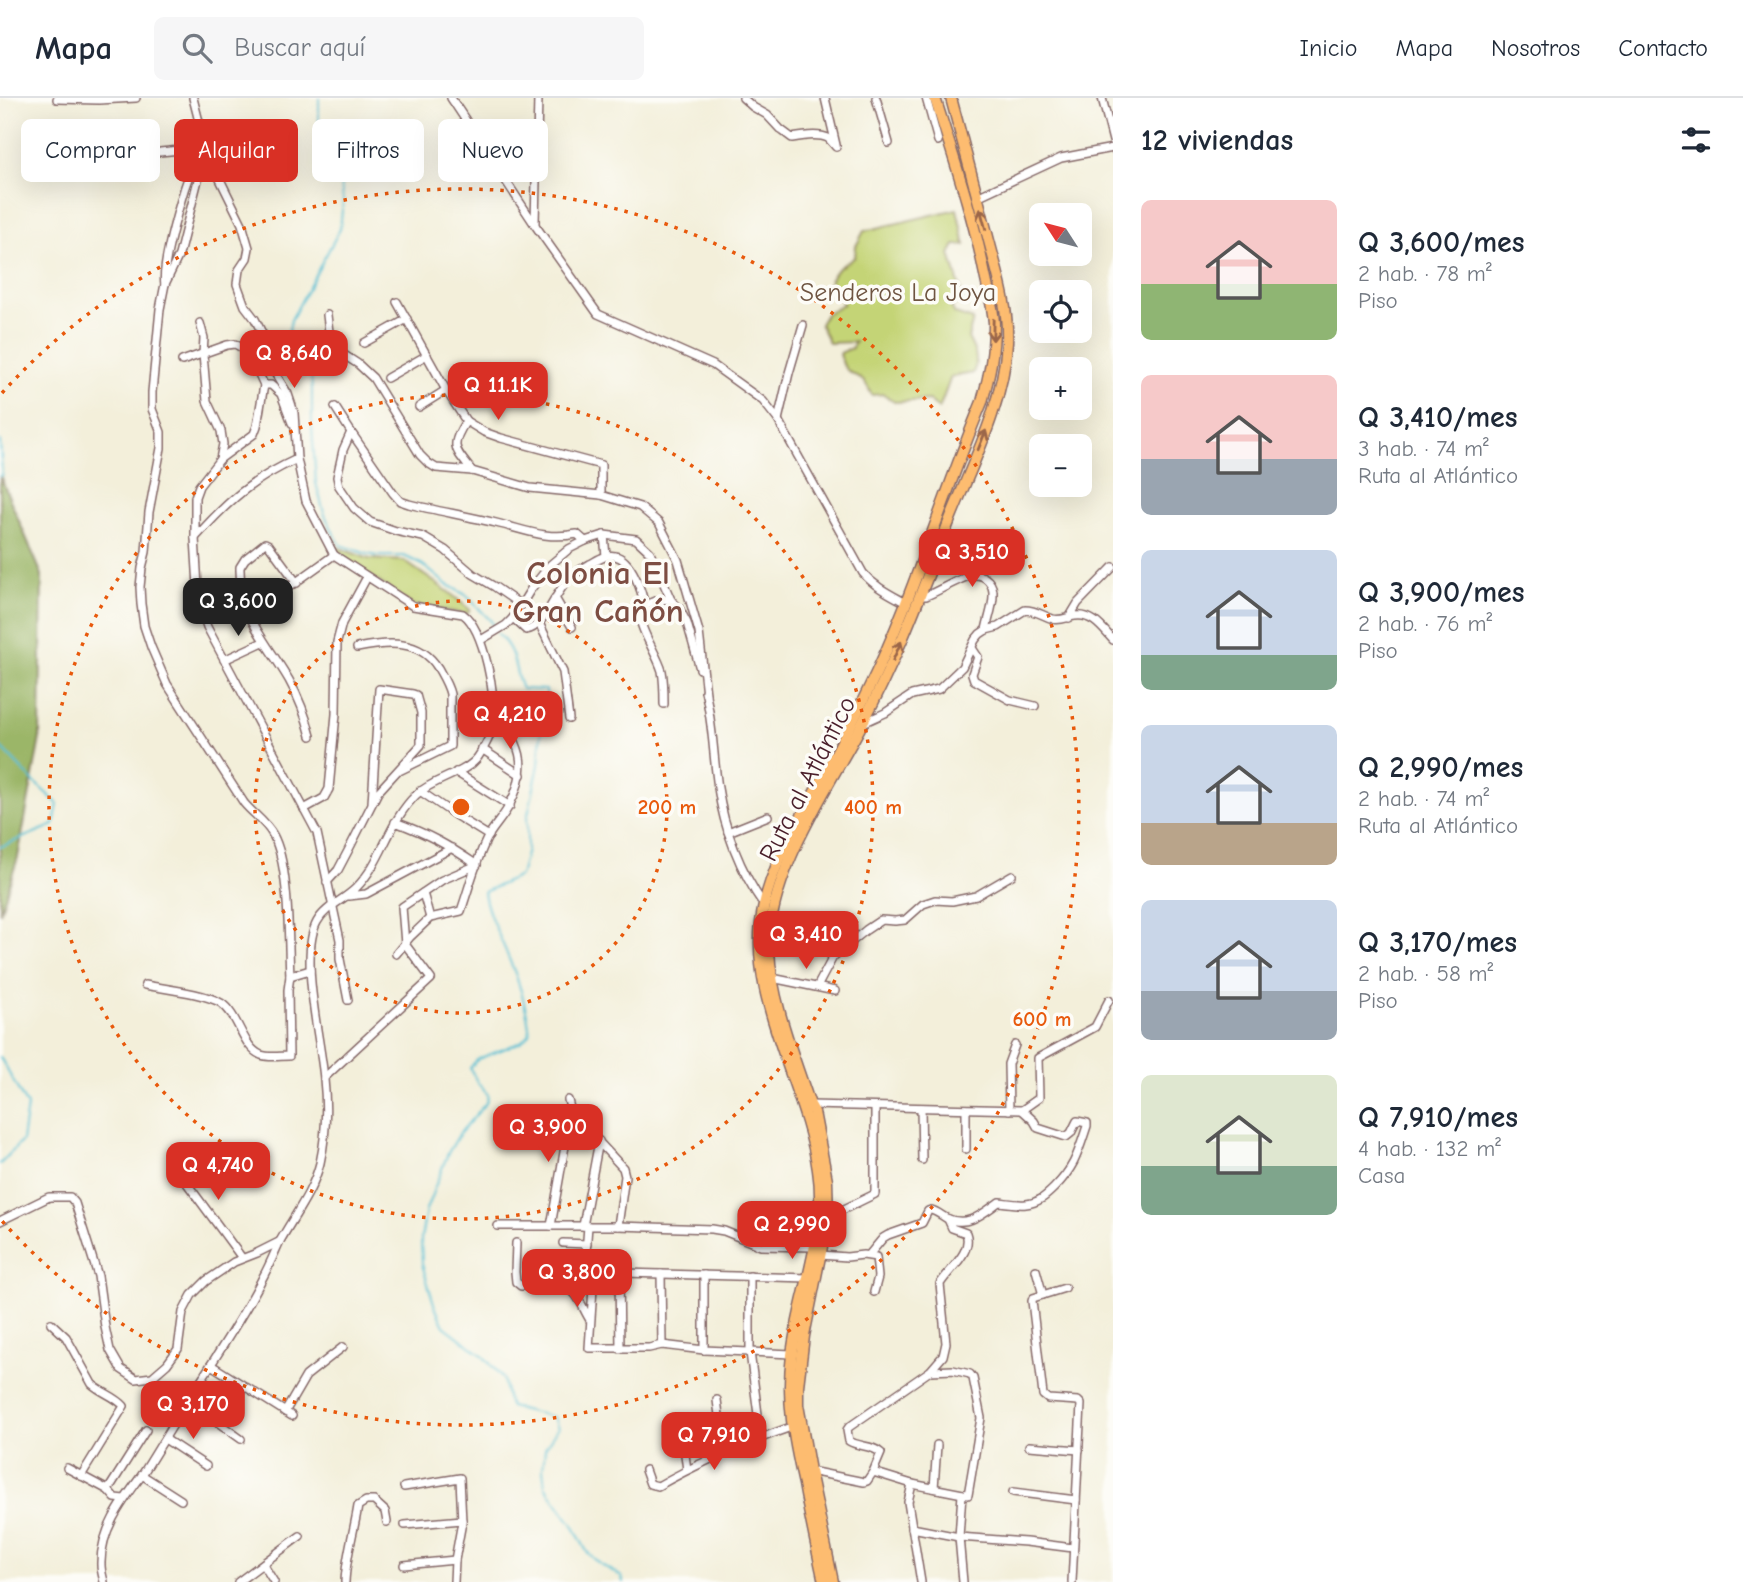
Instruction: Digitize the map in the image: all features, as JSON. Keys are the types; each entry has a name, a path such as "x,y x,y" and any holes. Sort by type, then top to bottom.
{"highway":[{"name":"Ruta al Atlántico","path":"833,1582 798,1405 804,1336 818,1251 819,1172 810,1132 764,985 759,958 761,923 772,876 785,846 868,690 906,603 982,402 993,360 994,320 982,261 935,98"},
{"name":"Ruta al Atlántico","path":"824,1582 792,1427 790,1400 792,1354 808,1278 828,1217 828,1180 814,1112 788,1038 772,978 769,949 771,923 779,886 806,828 863,723 921,596 994,411 1003,373 1007,341 999,276 951,98"}],"street":[{"path":"57,99 136,98"},
{"path":"193,98 197,119"},
{"path":"451,98 598,314 713,365 763,401 778,420 863,573 880,589 906,603"},
{"path":"535,225 538,98"},
{"path":"743,98 792,138 804,135 820,136 828,138 836,147 825,98"},
{"path":"876,98 889,143"},
{"path":"926,98 938,141"},
{"path":"1102,98 1113,141"},
{"path":"977,197 1061,158 1113,148"},
{"path":"165,284 163,277 168,252 187,182"},
{"path":"145,985 206,997 220,1003 230,1011 259,1055 289,1056 290,976 285,885 274,836 244,803 167,684 156,663 144,626 140,587 149,512 161,448 161,432 152,409 159,320 165,284 179,255 198,182"},
{"path":"104,1582 101,1565 106,1534 124,1499 165,1439 262,1279 305,1199 320,1164 326,1116 324,1078 310,970 315,925 332,906 356,889 373,866 398,816 421,791 476,760 493,722 483,639 467,617 463,614 417,608 334,555 306,501 297,459 291,403 275,373 271,351 255,319 245,306 237,284 239,270 247,258 249,248 242,223 219,182"},
{"path":"397,302 466,421 501,438 601,465 601,495"},
{"path":"327,315 330,340 338,351 358,363 373,378 420,455 428,463 436,468 472,471 530,488 601,495 640,507 659,523 678,560 693,609 699,632 706,694"},
{"path":"365,343 407,319"},
{"path":"200,323 204,338 207,401 221,430 223,444 220,459"},
{"path":"778,420 803,325"},
{"path":"182,361 235,344 242,348 254,363 264,384 254,434 220,459 199,486 195,497 199,603 207,627 317,833 340,940 340,959 348,1000"},
{"path":"387,378 426,355"},
{"path":"264,384 271,384 281,394 294,430"},
{"path":"419,407 446,390"},
{"path":"335,407 400,501 545,536 577,534 585,541"},
{"path":"466,421 455,443 456,450 472,471"},
{"path":"351,432 343,450 337,477 339,486 354,508 370,522 423,537 445,550 473,574 521,604"},
{"path":"195,538 240,492 297,459"},
{"path":"604,535 606,556"},
{"path":"483,639 510,622 550,565 569,549 604,535 636,539 650,552 671,600 687,623 712,723 723,814 754,891 764,905"},
{"path":"297,583 270,545 265,543 245,559 240,567 241,584 252,624 288,678 306,716 311,736"},
{"path":"264,605 334,555"},
{"path":"510,622 528,630 539,623 564,585 578,571 606,556 623,559 635,575 645,607"},
{"path":"1069,618 1078,603 1113,567"},
{"path":"921,596 926,597 975,574 982,576 993,588 986,630"},
{"path":"304,809 324,798 329,789 336,714 337,642 342,623 367,577"},
{"path":"555,598 572,627"},
{"path":"664,704 662,672 639,617 645,607 655,600 671,600"},
{"path":"863,723 885,713 912,695 939,689 962,667 975,640 986,630 998,627 1025,610 1040,612 1055,620 1082,616 1088,618 1100,625 1113,640"},
{"path":"539,623 563,671 569,719"},
{"path":"224,660 263,642"},
{"path":"357,648 382,643 418,649 432,659 448,687 450,747 394,774"},
{"path":"972,648 978,657 972,674 974,680 1010,700 1035,706"},
{"path":"327,881 338,870 348,851 372,803 377,792 421,745 421,713 416,695 379,689 372,803"},
{"path":"396,954 430,918 461,911 489,836 510,806 521,775 521,761 516,740 493,705"},
{"path":"482,749 521,775"},
{"path":"456,772 510,806"},
{"path":"421,791 489,836"},
{"path":"728,832 768,816"},
{"path":"395,822 420,831 477,865"},
{"path":"346,896 366,894 452,848"},
{"path":"324,1078 431,979 405,944 402,907 442,880 477,865"},
{"path":"817,988 833,957 881,920 905,920 923,904 936,900 953,901 976,896 1012,875"},
{"path":"423,894 430,918"},
{"path":"290,976 310,970"},
{"path":"772,978 835,991"},
{"path":"810,1105 1022,1110 1039,1098 1038,1058 1095,1027 1109,1000"},
{"path":"1009,1110 1008,1064 1015,1045"},
{"path":"568,1100 572,1112 623,1168 625,1176 618,1226"},
{"path":"828,1217 875,1194 875,1107"},
{"path":"921,1108 922,1160"},
{"path":"966,1109 966,1149"},
{"path":"869,1255 883,1238 922,1223 931,1210 948,1219 970,1221 999,1202 1024,1204 1045,1197 1068,1174 1079,1154 1087,1123 1077,1121 1066,1137 1038,1128 1022,1110"},
{"path":"551,1226 572,1112"},
{"path":"599,1141 586,1226 587,1272 808,1278"},
{"path":"172,1163 242,1258"},
{"path":"0,1221 49,1197 70,1197 75,1203 98,1276 110,1350 121,1368 136,1379 152,1377 167,1364 178,1349 183,1312 192,1294 233,1262 280,1242"},
{"path":"810,1471 867,1481 881,1456 880,1451 851,1443 847,1430 853,1423 930,1371 943,1356 946,1343 940,1284 968,1243 966,1233 952,1228 948,1219"},
{"path":"498,1226 712,1229 761,1246 818,1251 847,1257 869,1255 877,1261 874,1293"},
{"path":"516,1243 516,1282 521,1286 558,1284 568,1288 576,1295 590,1321"},
{"path":"563,1243 587,1244"},
{"path":"1035,1270 1043,1295"},
{"path":"594,1273 589,1348 649,1348 662,1345 792,1354"},
{"path":"619,1273 620,1349"},
{"path":"661,1274 662,1345"},
{"path":"704,1275 704,1350"},
{"path":"750,1276 750,1352 761,1438"},
{"path":"1065,1288 1033,1298 1032,1301 1043,1395 1048,1399 1080,1402 1072,1582"},
{"path":"51,1323 66,1337 92,1384 98,1390 118,1399 124,1406 81,1476"},
{"path":"211,1365 289,1414 306,1376 343,1346"},
{"path":"873,1472 912,1484 967,1495 969,1493 981,1418 976,1384 974,1378 962,1372 945,1369 930,1371"},
{"path":"717,1400 724,1453"},
{"path":"188,1401 241,1439"},
{"path":"681,1424 687,1469"},
{"path":"645,1470 650,1484 658,1486 687,1469 792,1427"},
{"path":"108,1490 146,1430"},
{"path":"165,1439 206,1466"},
{"path":"933,1488 937,1445"},
{"path":"1030,1446 1079,1450"},
{"path":"67,1468 108,1490 115,1497 124,1499"},
{"path":"142,1475 181,1500"},
{"path":"404,1487 460,1478 462,1520 454,1582"},
{"path":"912,1484 908,1502 920,1582"},
{"path":"1013,1492 1076,1500"},
{"path":"962,1494 959,1537 963,1582"},
{"path":"345,1582 346,1562 358,1506 366,1501 374,1501 384,1511 387,1522"},
{"path":"405,1525 462,1520"},
{"path":"912,1528 959,1537 1073,1548"},
{"path":"238,1582 300,1536"},
{"path":"404,1564 455,1560"},
{"path":"262,1564 274,1582"}],"green space":[{"name":"Senderos La Joya","path":"957,209 965,245 955,245 950,254 963,298 951,307 955,314 973,320 968,338 975,355 973,373 951,377 939,409 929,400 894,402 884,394 872,395 865,383 843,365 840,353 852,348 855,342 829,343 820,324 826,314 843,304 837,290 829,285 833,274 855,257 856,246 864,231"},
{"path":"0,476 42,575 40,738 18,857 0,913"},
{"path":"336,547 369,559 404,561 470,610 467,614 412,605 335,551"}],"waterway":[{"path":"319,98 319,131 339,166 343,201 340,229 291,320 287,340 289,345 301,353 311,370 316,483 324,513 341,545 367,554 404,556 423,565 446,584 466,595 491,621 495,630"},
{"path":"0,441 0,476"},
{"path":"498,634 512,654 522,689 546,690 547,709 541,735 539,765 527,819 527,850 520,876 484,892 490,916 518,983 530,1034 521,1042 478,1059 470,1068 488,1095 486,1103 460,1133 448,1153 426,1210 421,1239 422,1264 435,1307 444,1326 482,1355 503,1378 510,1407 554,1417 558,1428 545,1448 545,1486 573,1525 587,1552 600,1564 622,1577 623,1582"},
{"path":"0,746 58,804 54,825 0,847"},
{"path":"0,1057 27,1106 22,1141 0,1164"}],"district":[{"name":"Colonia El Gran Cañón","path":"598,592"}]}
